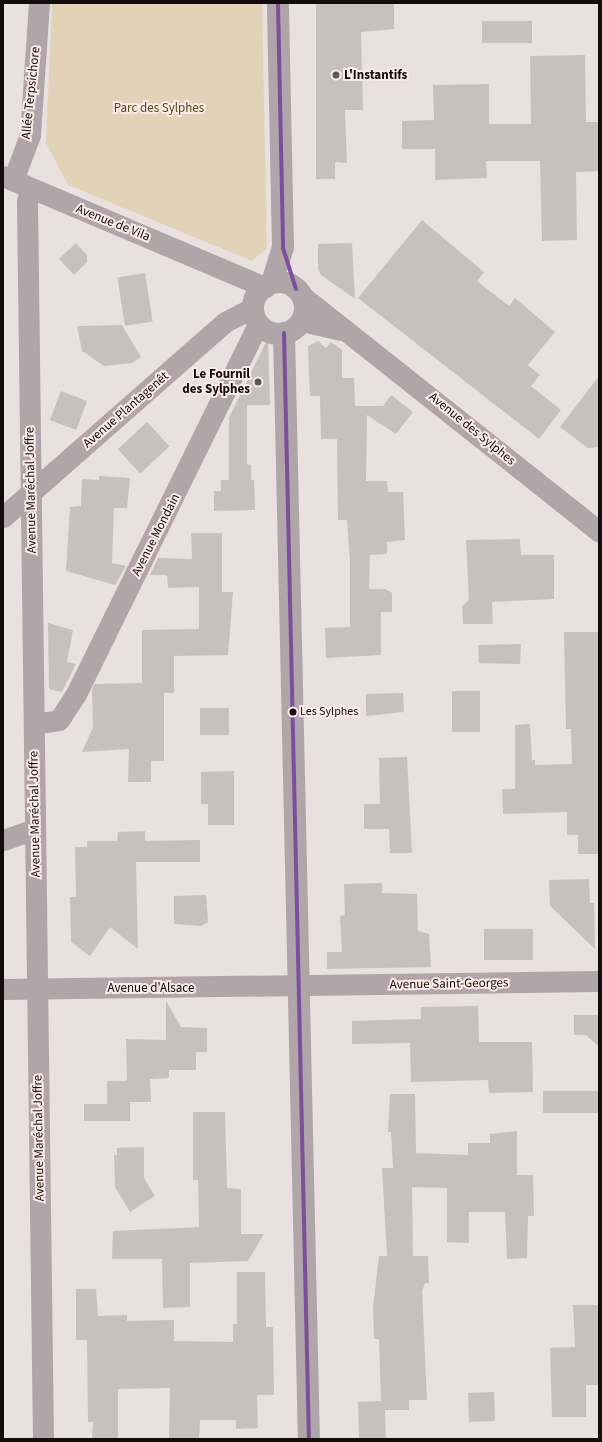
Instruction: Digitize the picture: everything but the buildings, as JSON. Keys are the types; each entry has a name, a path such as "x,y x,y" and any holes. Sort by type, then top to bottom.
{"street":[{"name":"Allée Terpsichore","path":"15,182 30,135 39,3"},
{"path":"278,3 283,248 305,304 302,321 284,333 272,333 261,300 283,248"},
{"name":"Avenue de Vila","path":"15,182 224,268 261,300"},
{"name":"Avenue Maréchal Joffre","path":"15,182 26,202 43,1439"},
{"path":"261,300 299,292"},
{"name":"Avenue des Sylphes","path":"299,292 343,330 387,360 599,531"},
{"name":"Avenue Plantagenêt","path":"3,517 225,322 261,300"},
{"name":"Avenue Mondain","path":"34,724 60,720 76,694 261,300"},
{"name":"Avenue des Sylphes","path":"302,321 343,330"},
{"path":"284,333 309,1439"},
{"path":"3,495 31,492"},
{"path":"3,840 35,829"},
{"name":"Avenue Saint-Georges","path":"299,987 599,981"},
{"name":"Avenue d'Alsace","path":"3,989 299,987"}],"green space":[{"name":"Parc des Sylphes","path":"52,3 262,3 267,248 252,261 68,185 46,143"}],"transit line":[{"path":"278,3 283,248 296,289"},
{"path":"284,333 309,1439"}],"place":[{"name":"L'Instantifs","path":"336,75"},
{"name":"Le Fournil des Sylphes","path":"258,382"},
{"name":"Les Sylphes","path":"293,712"}]}
